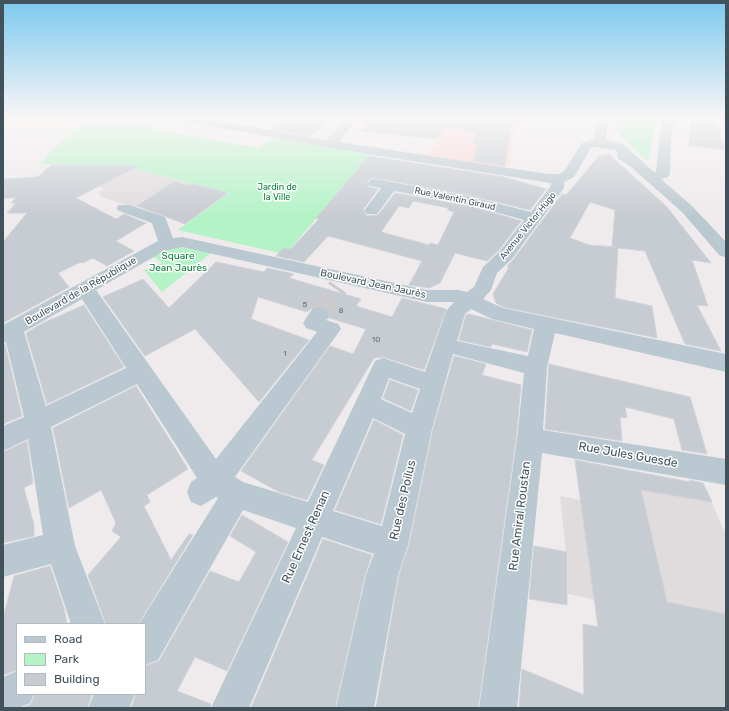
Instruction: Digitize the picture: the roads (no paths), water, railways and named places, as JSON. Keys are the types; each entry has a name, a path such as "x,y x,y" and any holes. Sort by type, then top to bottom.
{"street":[{"path":"350,150 449,180 556,178"},
{"name":"Avenue Victor Hugo","path":"470,300 482,290 489,271 506,256 558,188 556,178 569,174 583,150"},
{"path":"613,150 643,170 687,209 726,252"},
{"path":"643,170 664,174 663,166 665,150"},
{"name":"Rue Valentin Giraud","path":"372,211 383,185 449,180 534,218"},
{"path":"124,208 159,220 163,245"},
{"name":"Boulevard Jean Jaurès","path":"163,245 182,242 333,280 427,296 458,296 499,314 545,325 726,362"},
{"name":"Boulevard de la République","path":"8,333 163,245"},
{"path":"85,289 218,489 393,545"},
{"name":"Rue des Poilus","path":"355,708 382,575 393,545 419,429 456,311 470,300"},
{"path":"146,645 218,489 331,329 313,323 319,314"},
{"name":"Rue Amiral Roustan","path":"498,708 530,438 536,367 545,325"},
{"path":"8,333 38,423 60,546 88,623"},
{"path":"460,348 536,367"},
{"name":"Rue Ernest Renan","path":"230,708 383,367 432,384"},
{"path":"3,439 140,372"},
{"path":"366,403 419,429"},
{"name":"Rue Jules Guesde","path":"530,438 726,472"},
{"path":"3,561 60,546"},
{"path":"3,696 16,690"},
{"path":"107,708 115,695"}],"tunnel":[{"path":"319,314 338,287"}],"park label":[{"name":"Jardin de la Ville","path":"277,192"},
{"name":"Square Jean Jaurès","path":"178,262"}]}
